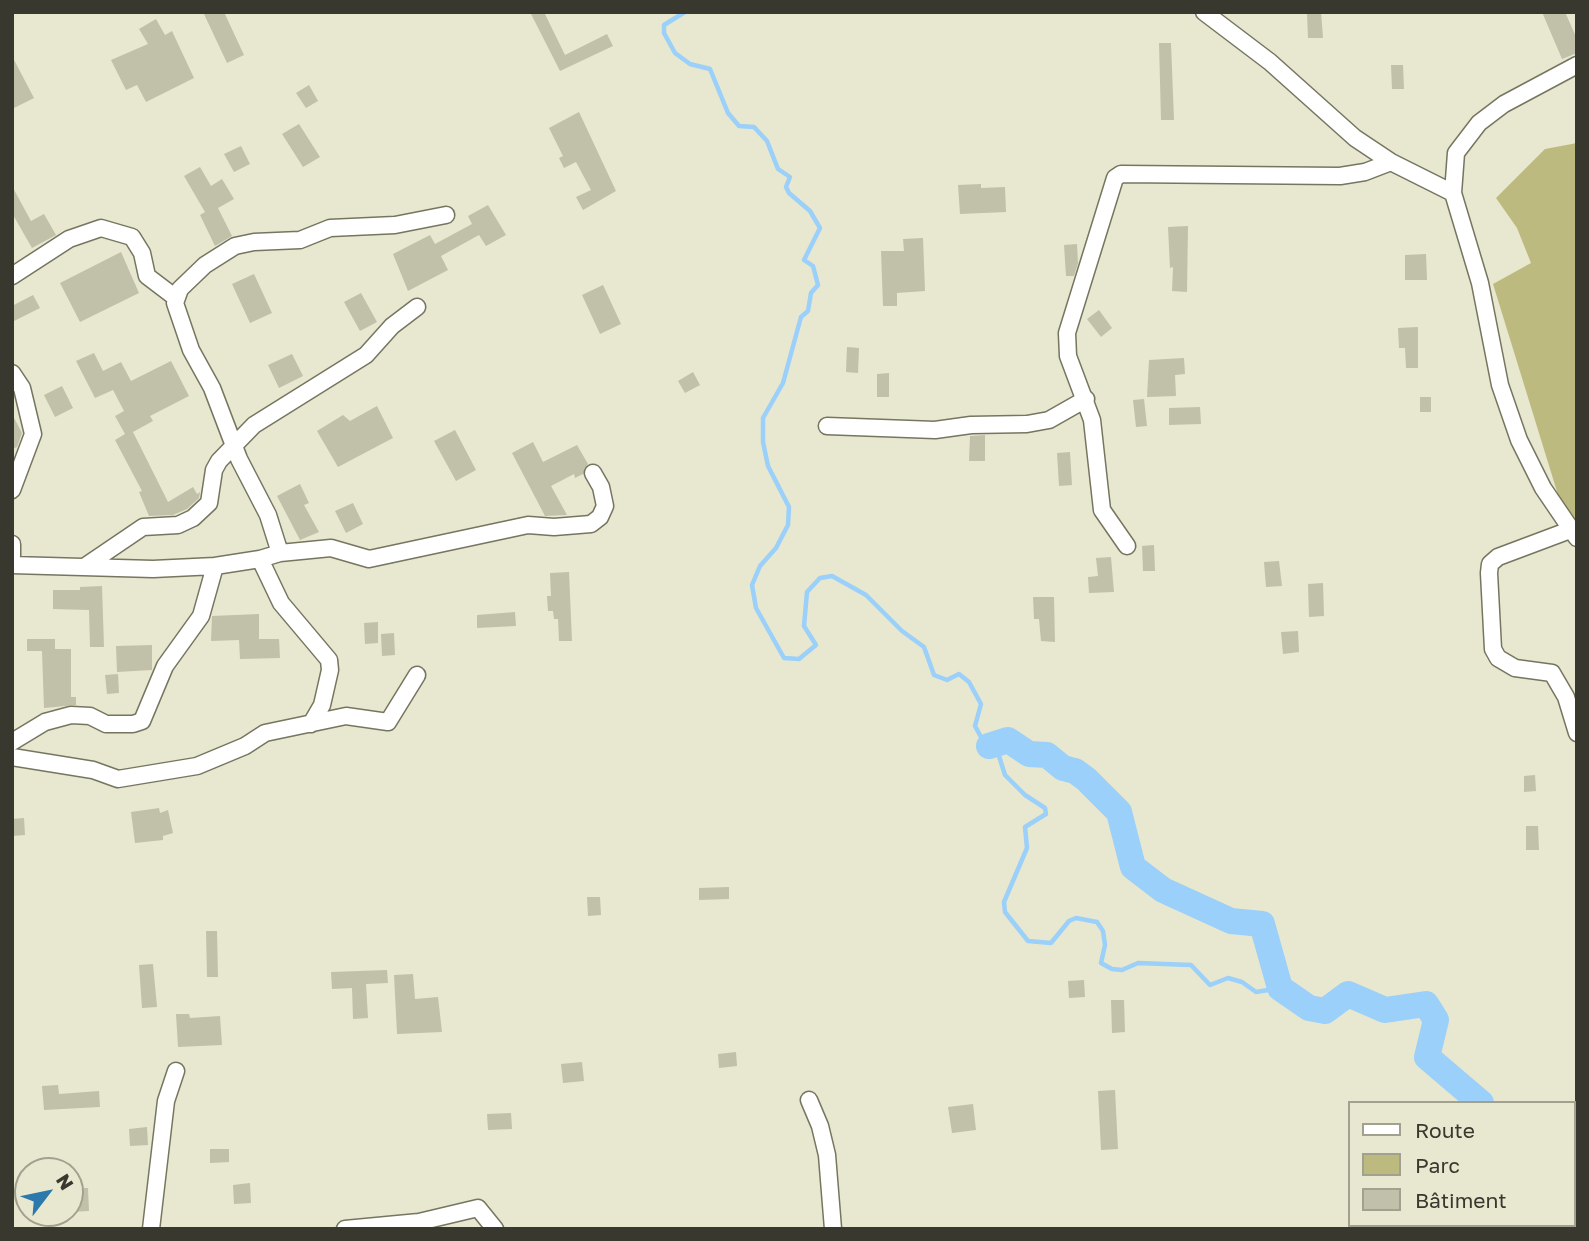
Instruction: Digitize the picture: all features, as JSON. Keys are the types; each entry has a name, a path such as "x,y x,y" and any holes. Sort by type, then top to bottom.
{"street":[{"path":"1204,12 1270,62 1356,138 1391,162 1453,193"},
{"path":"1577,65 1504,104 1479,122 1456,153 1453,193 1480,283 1500,385 1520,440 1543,488 1573,534 1498,556 1490,564 1493,649 1498,657 1515,668 1544,669 1552,673 1566,697 1577,733"},
{"path":"1127,546 1102,510 1092,420 1068,356 1067,333 1117,176 1340,176 1364,172 1391,162"},
{"path":"281,553 273,526 224,426 212,388 191,350 174,303 180,289 205,265 235,246 254,242 300,240 330,228 395,225 446,215"},
{"path":"12,276 69,239 101,228 132,237 142,253 147,276 176,299"},
{"path":"84,567 143,527 171,527 193,518 209,503 214,470 234,444 264,416 366,355 392,326 417,307"},
{"path":"12,373 22,388 33,434 12,489"},
{"path":"827,426 935,430 971,425 1027,424 1049,421 1086,399"},
{"path":"12,565 153,569 215,566 281,553 331,548 369,559 528,525 554,527 591,524 600,517 605,506 601,487 593,473"},
{"path":"12,544 12,556"},
{"path":"260,559 281,603 329,660 330,670 322,705 311,724"},
{"path":"12,742 45,722 71,715 90,716 106,724 133,724 142,721 165,666 201,616 215,566"},
{"path":"12,757 93,770 118,779 197,766 245,746 265,733 346,716 388,722 417,675"},
{"path":"151,1229 166,1101 176,1071"},
{"path":"809,1100 820,1126 827,1155 833,1229"},
{"path":"345,1229 419,1222 478,1208 495,1229"}],"green space":[{"path":"1577,143 1577,521 1559,498 1493,284 1531,263 1517,228 1496,198 1545,149"}],"building":[{"path":"203,12 224,12 244,55 227,63"},
{"path":"530,12 544,12 565,55 607,34 613,46 560,71"},
{"path":"1307,12 1321,12 1323,38 1308,38"},
{"path":"1542,12 1565,12 1577,39 1577,53 1562,59"},
{"path":"156,19 165,35 172,31 194,78 146,102 137,85 126,90 111,60 148,44 139,29"},
{"path":"1159,43 1171,43 1174,120 1161,120"},
{"path":"12,56 34,98 12,109"},
{"path":"1391,65 1403,65 1404,89 1392,89"},
{"path":"309,85 318,101 306,108 296,93"},
{"path":"579,112 616,191 583,210 576,197 591,190 576,162 564,168 559,158 563,156 549,128"},
{"path":"299,124 320,157 303,167 282,134"},
{"path":"241,146 250,164 234,172 224,154"},
{"path":"200,167 211,186 222,179 234,199 218,208 232,236 215,246 200,215 205,212 184,176"},
{"path":"981,184 981,188 1005,187 1006,212 960,214 958,185"},
{"path":"12,186 31,221 44,214 56,235 32,248 12,213"},
{"path":"488,205 506,235 486,246 479,235 441,256 448,270 408,291 393,254 430,235 435,244 472,224 468,216"},
{"path":"1188,226 1187,292 1172,291 1173,267 1170,268 1168,227"},
{"path":"923,238 925,291 897,293 897,306 883,306 881,251 904,251 903,239"},
{"path":"1077,244 1078,263 1074,276 1066,276 1064,245"},
{"path":"121,252 139,293 80,322 60,283"},
{"path":"1426,254 1427,280 1405,280 1405,255"},
{"path":"254,274 272,313 250,323 232,284"},
{"path":"603,285 621,324 600,334 582,295"},
{"path":"361,293 377,322 360,331 344,302"},
{"path":"33,295 40,308 12,322 12,306"},
{"path":"1099,310 1112,328 1101,337 1087,319"},
{"path":"1418,327 1418,368 1406,368 1405,348 1399,348 1398,328"},
{"path":"847,347 859,348 858,373 846,372"},
{"path":"94,353 103,371 121,362 131,381 171,361 189,396 150,416 153,421 133,432 168,502 193,487 197,494 200,492 199,498 187,509 173,515 149,516 139,492 142,491 115,440 125,434 115,416 124,411 113,390 95,398 76,361"},
{"path":"292,354 303,376 279,388 268,365"},
{"path":"1184,358 1185,374 1175,375 1176,396 1147,397 1149,360"},
{"path":"693,372 700,385 685,393 678,381"},
{"path":"889,373 889,397 877,397 877,374"},
{"path":"62,386 73,408 55,417 44,395"},
{"path":"1420,397 1431,397 1431,412 1420,412"},
{"path":"1144,399 1147,426 1136,427 1133,400"},
{"path":"377,406 393,438 338,467 317,431 343,415 350,421"},
{"path":"1200,407 1201,424 1169,425 1169,408"},
{"path":"12,414 22,433 17,447 12,449"},
{"path":"455,430 476,470 456,481 434,441"},
{"path":"985,435 985,461 969,461 970,436"},
{"path":"533,442 543,462 577,445 588,464 583,474 575,478 574,474 551,486 567,515 545,516 512,453"},
{"path":"1070,452 1072,485 1059,486 1057,453"},
{"path":"300,484 309,503 304,505 319,532 300,540 277,496"},
{"path":"353,503 363,524 346,533 335,511"},
{"path":"1154,545 1155,571 1143,571 1142,546"},
{"path":"1111,557 1114,592 1089,593 1088,577 1098,576 1096,558"},
{"path":"1279,561 1282,586 1266,587 1264,562"},
{"path":"569,572 572,641 559,641 558,619 554,619 553,611 548,611 547,596 551,596 550,573"},
{"path":"1323,583 1324,616 1309,617 1308,584"},
{"path":"102,586 104,647 90,647 89,610 53,609 53,590 80,590 80,587"},
{"path":"1033,597 1054,597 1055,642 1041,641 1039,619 1034,619"},
{"path":"515,612 516,626 477,628 477,615"},
{"path":"259,614 259,639 279,639 280,658 240,659 239,640 211,641 212,616"},
{"path":"378,622 378,643 365,644 364,623"},
{"path":"1298,631 1299,652 1283,654 1281,632"},
{"path":"394,633 395,655 382,656 381,634"},
{"path":"27,639 55,639 55,649 71,649 71,697 76,697 76,705 44,708 42,651 27,651"},
{"path":"152,645 152,670 117,672 116,646"},
{"path":"118,674 119,693 107,694 105,675"},
{"path":"1535,775 1536,791 1524,792 1524,776"},
{"path":"159,808 160,813 168,810 173,833 163,836 163,840 135,843 131,812"},
{"path":"24,818 25,835 12,836 12,819"},
{"path":"1526,826 1538,826 1539,850 1526,850"},
{"path":"729,887 729,899 699,900 699,888"},
{"path":"587,897 600,897 601,915 588,916"},
{"path":"206,931 217,931 218,977 207,977"},
{"path":"153,964 157,1007 142,1008 139,965"},
{"path":"387,970 388,983 366,984 368,1018 353,1019 352,988 332,989 331,972"},
{"path":"413,974 415,999 438,997 442,1032 397,1034 394,975"},
{"path":"1084,980 1085,997 1069,998 1068,981"},
{"path":"1111,1000 1124,1000 1125,1032 1112,1033"},
{"path":"176,1014 189,1014 190,1018 220,1016 222,1045 178,1047"},
{"path":"736,1052 737,1066 719,1068 718,1054"},
{"path":"582,1062 584,1081 563,1083 561,1064"},
{"path":"58,1085 59,1094 99,1091 100,1107 44,1110 42,1086"},
{"path":"1115,1090 1118,1149 1101,1150 1098,1091"},
{"path":"973,1104 976,1130 952,1133 948,1107"},
{"path":"511,1113 512,1129 488,1130 487,1114"},
{"path":"147,1127 148,1145 130,1146 129,1129"},
{"path":"210,1149 229,1149 229,1162 210,1163"},
{"path":"250,1183 251,1203 234,1204 233,1185"},
{"path":"84,1188 88,1188 89,1211 84,1211"}],"waterway":[{"path":"685,12 664,25 664,33 675,53 690,64 710,69 728,113 739,126 754,127 767,141 778,169 790,177 786,187 789,193 810,211 820,228 804,260 813,266 818,285 811,293 808,311 801,317 783,383 763,418 763,442 768,466 789,507 788,525 776,548 760,566 752,585 756,608 784,658 799,659 816,645 804,626 807,592 820,578 832,576 866,595 902,631 924,647 934,675 947,680 959,674 969,682 981,704 975,726 981,737 999,756 1005,775 1025,795 1045,808 1046,814 1025,827 1027,848 1004,902 1005,912 1028,941 1051,943 1069,921 1076,918 1097,922 1103,931 1105,945 1101,963 1112,969 1122,970 1138,963 1191,965 1210,985 1228,978 1242,982 1256,992 1280,988"},
{"path":"989,746 1008,740 1029,754 1047,755 1063,768 1075,771 1086,779 1119,812 1133,867 1163,890 1231,921 1262,924 1280,988 1309,1008 1325,1011 1348,994 1385,1010 1426,1004 1436,1020 1427,1057 1479,1101"},
{"path":"1534,1227 1538,1229"}]}
